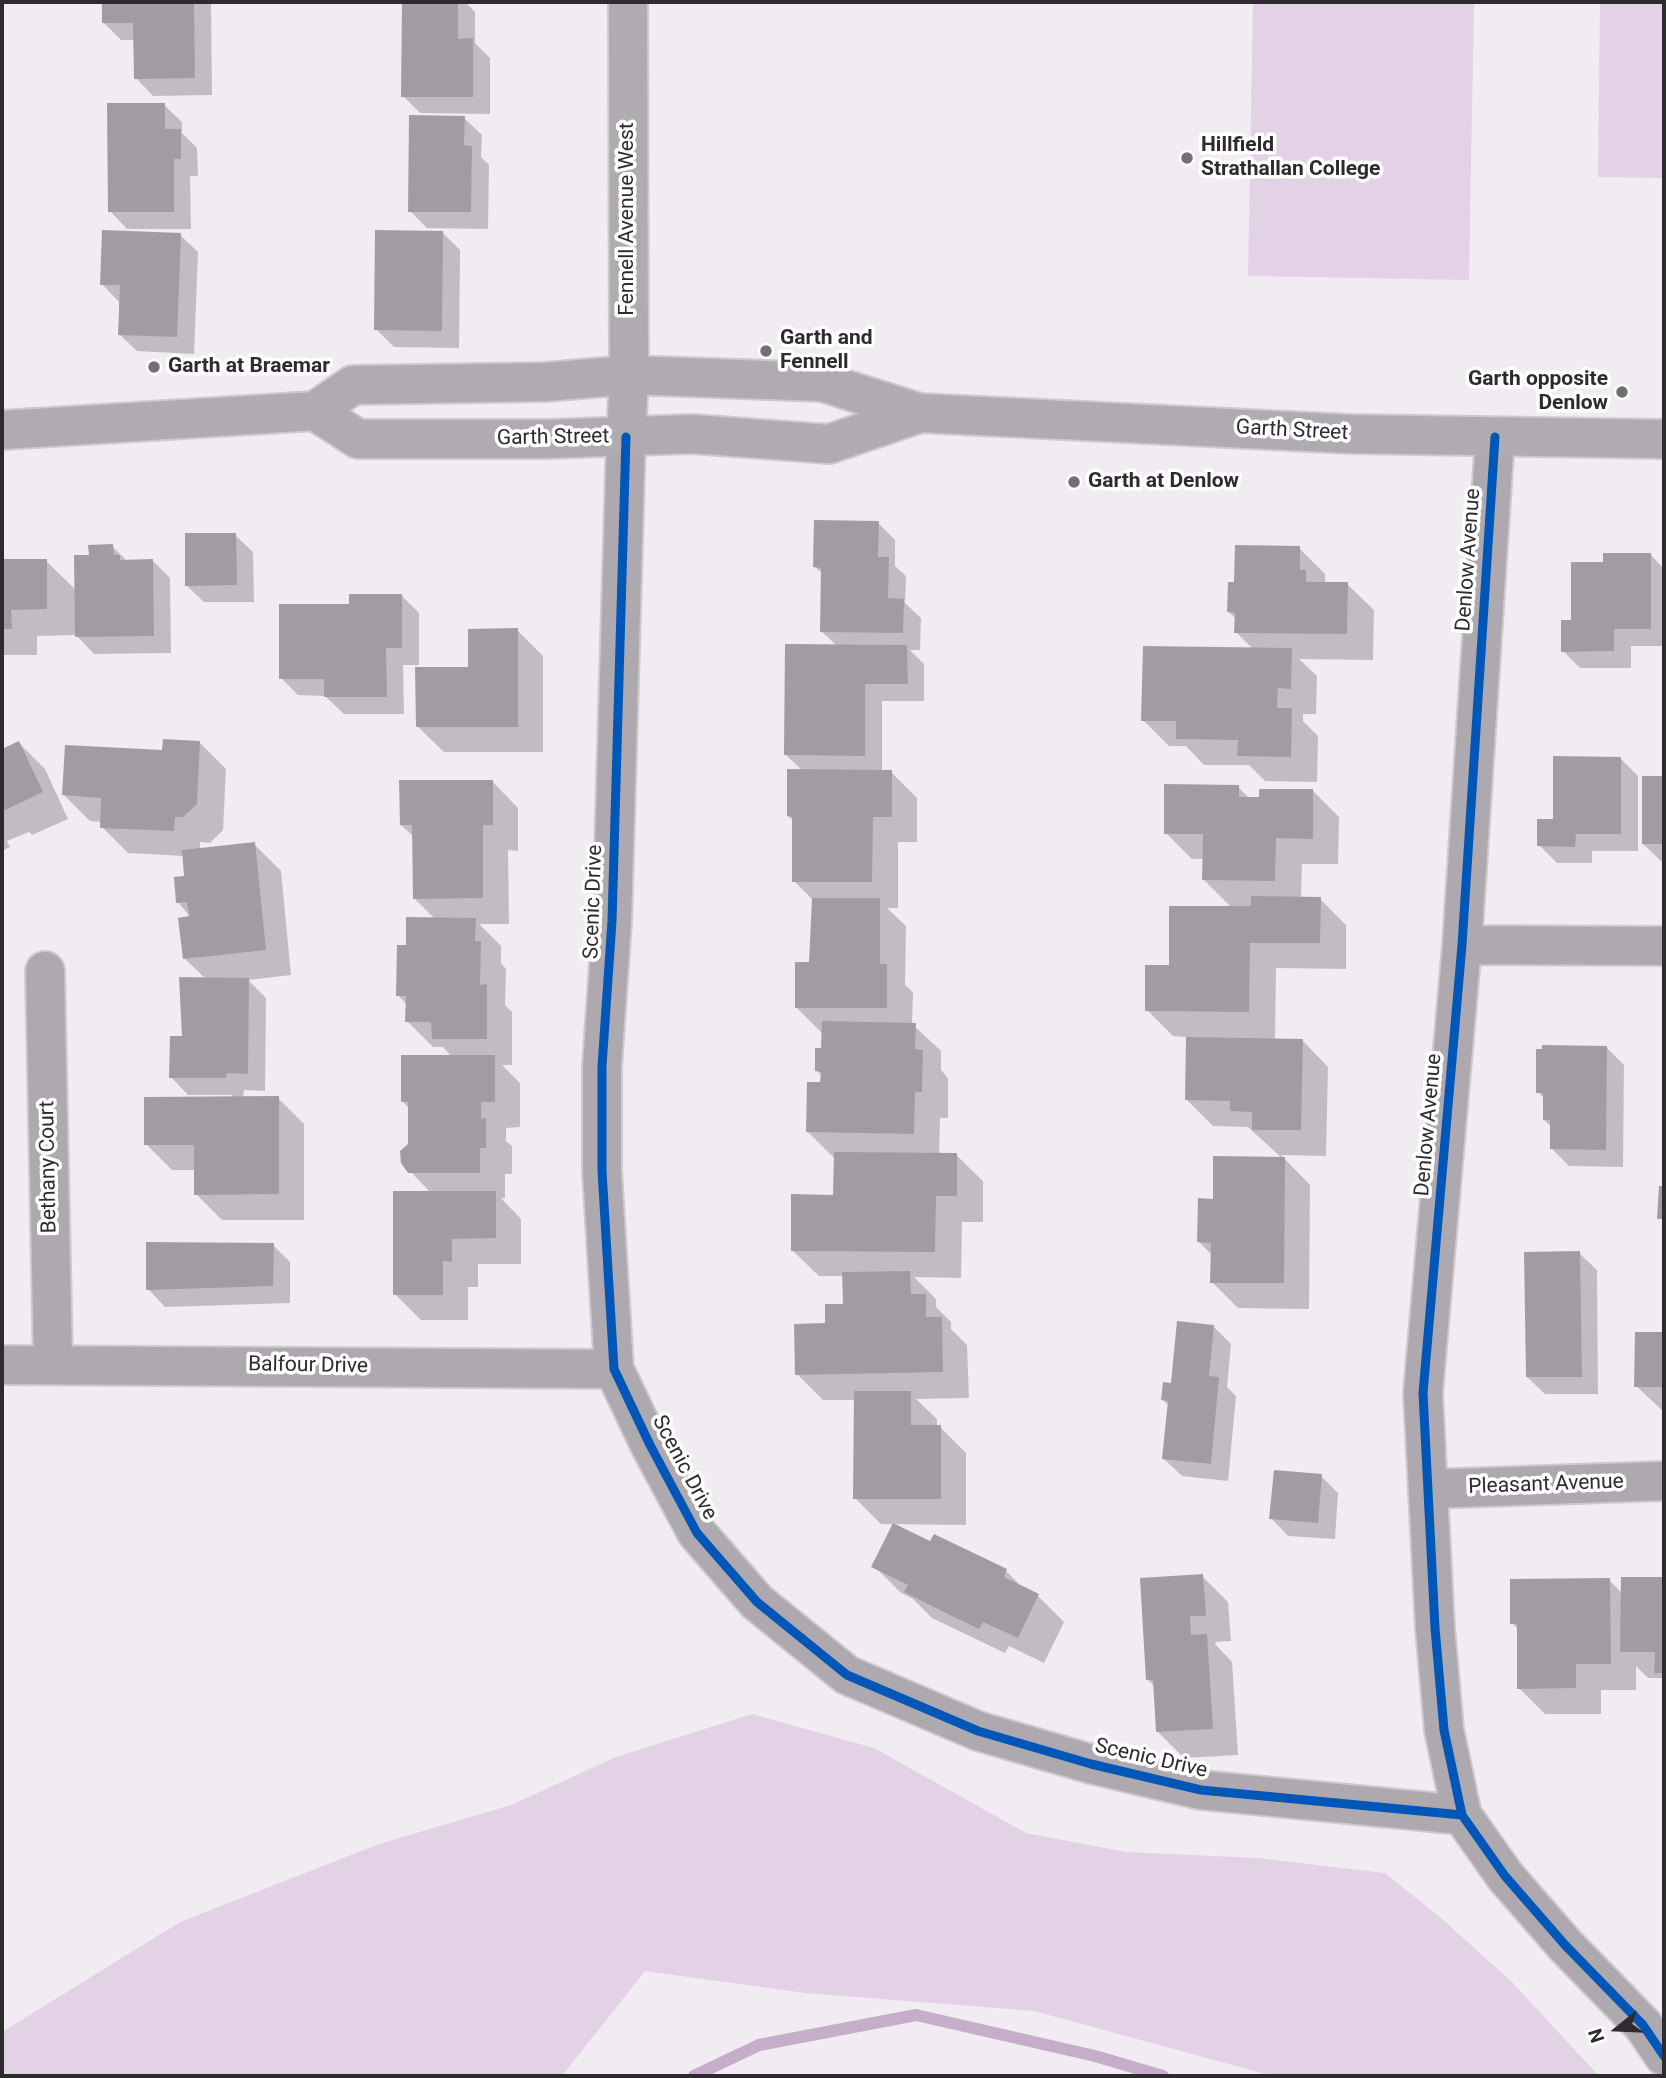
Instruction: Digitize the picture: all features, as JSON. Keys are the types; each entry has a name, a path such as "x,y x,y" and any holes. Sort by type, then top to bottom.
{"main road":[{"name":"Fennell Avenue West","path":"626,437 629,375 628,2"},
{"name":"Garth Street","path":"920,413 829,444 692,434 546,439 358,439 315,411 353,385 545,382 629,375 822,382 920,413 1351,434 1664,439"},
{"path":"2,430 315,411"}],"street":[{"name":"Denlow Avenue","path":"1462,1815 1444,1730 1435,1628 1423,1392 1462,945 1495,436"},
{"name":"Scenic Drive","path":"626,437 612,921 602,1066 602,1171 614,1369 650,1445 697,1533 757,1602 847,1675 978,1731 1091,1764 1201,1790 1462,1815"},
{"path":"1462,945 1664,946"},
{"name":"Bethany Court","path":"46,971 53,1363"},
{"name":"Balfour Drive","path":"2,1364 614,1369"},
{"name":"Pleasant Avenue","path":"1429,1489 1664,1481"},
{"path":"1462,1815 1505,1877 1565,1945 1643,2025 1664,2056"}],"shaded area":[{"path":"1253,2 1474,2 1469,280 1248,276"},
{"path":"1600,2 1664,2 1664,178 1598,177"},
{"path":"752,1714 874,1748 1026,1833 1126,1852 1258,1858 1385,1873 1441,1918 1511,1981 1599,2076 1273,2076 1034,2011 805,1993 645,1971 562,2076 2,2076 2,2032 180,1922 379,1844 511,1805 616,1757"}],"building":[{"path":"102,2 194,2 195,78 134,79 133,23 102,23"},
{"path":"402,2 458,2 458,39 473,38 473,97 401,97"},
{"path":"107,103 165,103 165,129 181,129 181,159 174,159 174,212 108,212"},
{"path":"409,115 465,116 464,145 472,146 471,212 408,212"},
{"path":"102,230 181,233 177,337 118,335 120,285 100,285"},
{"path":"375,230 443,231 442,331 374,330"},
{"path":"814,520 879,521 878,557 889,557 888,598 904,599 903,633 820,632 821,568 813,567"},
{"path":"185,533 236,533 237,585 185,586"},
{"path":"113,544 114,555 120,555 120,560 153,559 154,636 75,637 74,555 89,555 88,545"},
{"path":"1235,545 1300,546 1300,570 1306,570 1306,582 1348,582 1347,634 1234,633 1235,613 1227,612 1228,582 1234,582"},
{"path":"1603,553 1651,553 1651,629 1614,629 1614,651 1561,652 1561,620 1571,620 1571,562 1603,562"},
{"path":"2,559 47,559 47,609 11,610 12,629 2,629"},
{"path":"349,594 402,594 402,648 386,648 387,697 324,697 324,679 279,679 279,604 349,604"},
{"path":"518,628 518,727 416,727 415,667 468,667 468,629"},
{"path":"785,644 907,645 908,684 865,684 865,756 784,755"},
{"path":"1143,646 1292,648 1291,689 1278,688 1277,708 1292,708 1291,757 1237,756 1238,740 1176,739 1176,721 1141,721"},
{"path":"163,739 200,741 197,804 183,817 175,817 174,831 100,828 101,798 62,795 65,745 162,750"},
{"path":"19,741 43,792 5,810 2,806 2,749"},
{"path":"1553,756 1621,757 1621,834 1576,834 1575,847 1537,846 1537,819 1553,819"},
{"path":"787,769 892,770 892,817 873,817 872,882 792,882 792,817 787,816"},
{"path":"1642,776 1664,776 1664,844 1642,844"},
{"path":"399,780 493,780 493,825 483,825 483,898 413,899 412,825 400,825"},
{"path":"1164,784 1239,785 1239,797 1259,797 1259,789 1313,789 1313,839 1276,838 1275,881 1202,880 1203,834 1164,834"},
{"path":"255,842 266,950 183,959 178,918 189,916 187,902 176,903 174,877 184,876 182,850"},
{"path":"1251,896 1321,897 1320,943 1250,943 1249,1012 1145,1011 1145,965 1169,965 1169,906 1251,906"},
{"path":"812,898 880,898 880,964 887,964 887,1008 795,1008 795,962 809,962"},
{"path":"406,917 476,918 475,941 481,941 480,985 487,984 487,1039 432,1039 431,1022 405,1022 406,996 396,996 397,945 406,945"},
{"path":"179,977 249,978 248,1074 227,1073 226,1078 169,1078 170,1036 182,1036"},
{"path":"822,1021 916,1023 915,1049 923,1050 922,1092 915,1092 914,1134 806,1132 807,1082 820,1082 821,1072 815,1071 815,1048 821,1048"},
{"path":"1186,1037 1303,1039 1301,1130 1252,1130 1252,1112 1230,1111 1230,1101 1185,1100"},
{"path":"1542,1045 1607,1046 1606,1150 1550,1149 1550,1120 1543,1120 1543,1093 1536,1093 1536,1049 1542,1049"},
{"path":"401,1055 495,1055 495,1102 481,1102 481,1119 486,1118 486,1148 480,1148 480,1173 408,1173 401,1163 400,1151 408,1144 408,1102 401,1102"},
{"path":"279,1096 279,1194 194,1195 194,1145 144,1145 144,1097"},
{"path":"834,1152 957,1153 957,1196 936,1196 935,1252 791,1251 791,1194 833,1195"},
{"path":"1213,1156 1285,1157 1284,1283 1210,1283 1211,1243 1197,1242 1198,1198 1213,1199"},
{"path":"1659,1186 1664,1186 1664,1219 1657,1219"},
{"path":"393,1191 496,1191 496,1238 452,1239 452,1262 443,1261 443,1295 393,1295"},
{"path":"146,1242 274,1243 273,1286 146,1290"},
{"path":"1580,1251 1582,1377 1526,1377 1524,1252"},
{"path":"910,1271 911,1294 926,1294 926,1317 942,1317 943,1372 795,1375 794,1324 825,1323 825,1304 843,1304 842,1272"},
{"path":"1177,1321 1214,1325 1209,1376 1219,1377 1211,1464 1162,1459 1168,1401 1161,1400 1163,1382 1171,1383"},
{"path":"1635,1332 1664,1332 1664,1387 1634,1387"},
{"path":"854,1391 911,1391 911,1425 941,1425 941,1499 853,1499"},
{"path":"1274,1470 1322,1474 1318,1523 1269,1519"},
{"path":"893,1523 930,1541 934,1534 1007,1569 1004,1577 1039,1594 1018,1638 983,1622 979,1629 956,1618 904,1592 908,1585 871,1567"},
{"path":"1203,1574 1206,1616 1190,1616 1191,1635 1207,1634 1213,1729 1156,1732 1153,1680 1146,1680 1140,1578"},
{"path":"1621,1577 1664,1577 1664,1673 1654,1673 1655,1652 1620,1652"},
{"path":"1610,1578 1611,1664 1576,1664 1576,1688 1517,1689 1517,1624 1510,1624 1510,1579"}],"waterway":[{"path":"694,2076 759,2045 916,2015 1095,2056 1163,2076"}],"cycle path":[{"path":"626,437 612,921 602,1066 602,1171 614,1369 650,1445 697,1533 757,1602 847,1675 978,1731 1091,1764 1201,1790 1462,1815"},
{"path":"1495,437 1462,945 1423,1393 1435,1628 1444,1730 1462,1815 1505,1876 1565,1945 1643,2025 1664,2056"}],"place":[{"name":"Hillfield Strathallan College","path":"1187,158"},
{"name":"Garth and Fennell","path":"766,351"},
{"name":"Garth at Braemar","path":"154,367"},
{"name":"Garth opposite Denlow","path":"1622,392"},
{"name":"Garth at Denlow","path":"1074,482"}]}
